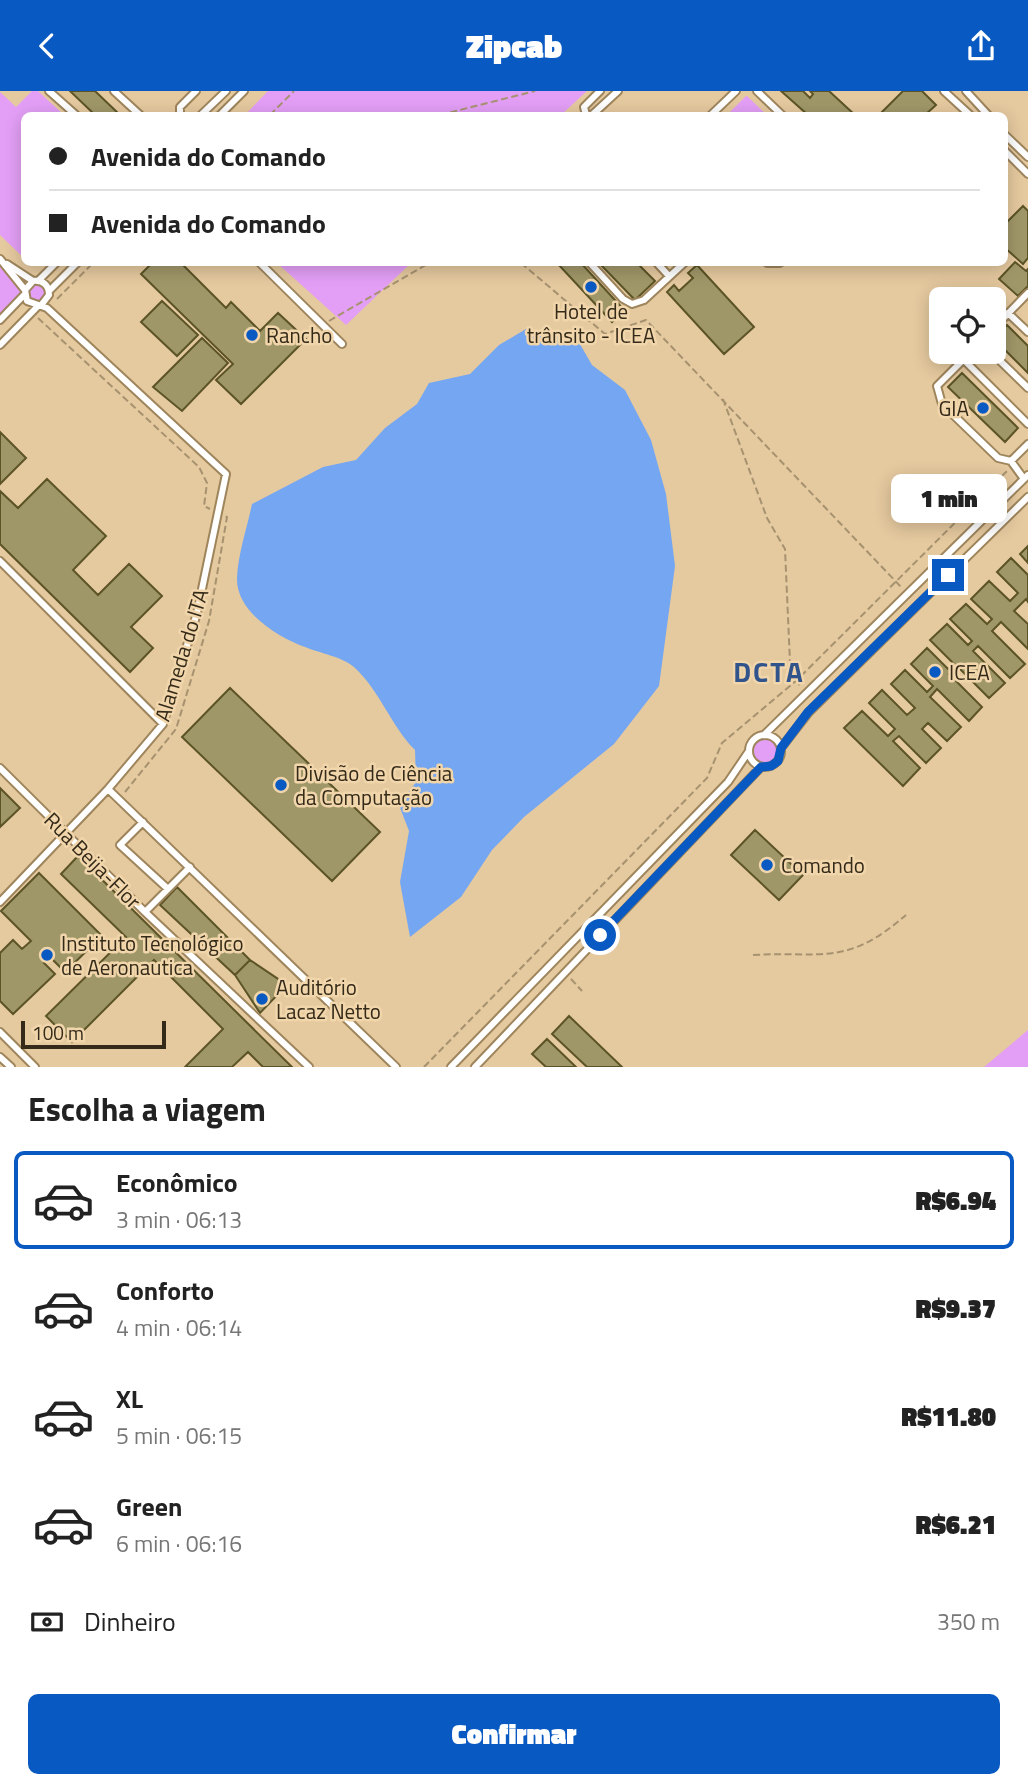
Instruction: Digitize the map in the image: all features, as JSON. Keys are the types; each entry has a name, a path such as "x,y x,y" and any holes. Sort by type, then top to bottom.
{"lane":[{"path":"49,91 73,112"},
{"path":"114,91 137,112"},
{"path":"180,112 180,107 196,91"},
{"path":"204,112 226,91"},
{"path":"223,112 243,91"},
{"path":"585,112 584,107 600,91"},
{"path":"595,112 618,91"},
{"path":"714,112 736,91"},
{"path":"757,91 779,112"},
{"path":"944,91 967,112"},
{"path":"954,100 965,91 985,112"},
{"path":"1008,139 1028,157"},
{"path":"1008,154 1028,174"},
{"path":"0,345 43,306 49,291 46,284 35,281 1,260"},
{"path":"1,260 25,292 27,302 43,306"},
{"path":"0,320 52,266"},
{"path":"49,291 74,266"},
{"path":"263,266 342,344"},
{"path":"593,266 623,299 632,304 644,299 681,266"},
{"path":"660,266 669,276"},
{"path":"1028,293 1008,313 1028,332"},
{"name":"Alameda do ITA","path":"0,902 108,789 163,724 197,613 226,474 43,306"},
{"path":"451,1067 728,782 752,742 764,735 804,697 1026,477 1012,463 998,458 942,404 937,386 958,364"},
{"path":"968,364 1028,424"},
{"path":"1003,364 1028,388"},
{"path":"1012,463 1028,444"},
{"path":"475,1067 761,767 774,764 780,757 781,748 808,712 1028,497"},
{"path":"0,561 163,724"},
{"path":"764,735 773,737 781,748"},
{"path":"749,751 752,761 761,767"},
{"name":"Rua Beija-Flor","path":"0,768 145,912 309,1067"},
{"path":"108,789 396,1067"},
{"path":"143,822 120,845 168,889"},
{"path":"145,912 190,867"},
{"path":"0,1032 35,1067"},
{"path":"0,1056 11,1067"}],"path":[{"path":"273,112 294,91"},
{"path":"452,112 535,91"},
{"path":"90,266 43,306 38,319 199,467 207,483 204,506 227,517 209,621 176,729 151,764 118,799"},
{"path":"322,325 424,266"},
{"path":"525,266 605,334 646,320 908,594"},
{"path":"722,398 767,518 785,549 790,662 804,697"},
{"path":"424,1067 707,778 722,743 797,680 1012,463"},
{"path":"753,955 821,956 838,953 873,940 906,915"},
{"path":"564,973 582,991"}],"shaded area":[{"path":"32,91 38,91 61,112 21,112 21,255 0,235 0,92 16,107"},
{"path":"268,91 587,91 564,112 248,112"},
{"path":"747,96 764,112 730,112"},
{"path":"0,259 25,294 0,320"},
{"path":"280,266 408,266 346,325"},
{"path":"37,284 44,286 44,300 37,302 30,300 28,293 30,286"},
{"path":"765,737 775,741 779,751 775,761 765,765 755,761 751,751 755,741"},
{"path":"1028,1030 1028,1067 984,1067"}],"water":[{"path":"526,329 577,339 592,365 625,390 651,440 666,494 675,566 659,686 614,744 524,817 492,850 461,897 410,937 400,882 409,831 399,805 416,782 415,750 372,687 355,668 338,658 283,637 251,612 243,602 239,590 239,560 252,504 323,467 356,460 385,428 417,404 429,383 470,374 499,345"}],"building":[{"path":"70,91 95,91 117,112 92,112"},
{"path":"781,91 803,91 810,98 813,94 810,91 829,91 852,112 805,112"},
{"path":"903,91 922,91 936,105 928,112 882,112"},
{"path":"1023,206 1028,211 1028,258 1023,264 1008,251 1008,221"},
{"path":"1015,262 1026,271 1028,269 1028,286 1018,296 999,279"},
{"name":"Rancho","path":"149,266 184,266 226,308 231,302 260,331 278,313 306,339 241,404 216,380 233,364 141,274"},
{"name":"Hotel de trânsito - ICEA","path":"560,266 584,266 625,311 612,322"},
{"name":"Hotel de trânsito - ICEA","path":"602,266 640,266 655,281 635,300"},
{"path":"698,266 754,327 724,354 667,292 674,285 679,291 693,278 688,273"},
{"path":"162,301 198,335 177,356 141,322"},
{"name":"GIA","path":"1006,326 1028,346 1028,373 1006,351"},
{"name":"Rancho","path":"202,338 228,363 182,411 153,387"},
{"name":"GIA","path":"962,373 1018,428 1005,442 948,387"},
{"path":"0,432 26,458 0,484"},
{"path":"47,479 106,536 73,570 98,595 129,564 162,596 131,627 153,648 130,672 0,544 0,491 18,508"},
{"path":"1028,546 1028,563 1020,554"},
{"name":"ICEA","path":"1011,558 1028,575 1028,602 1026,599 1014,611 1028,624 1028,649 1001,622 992,631 1025,664 1010,678 978,646 973,651 1005,683 989,698 957,666 949,674 982,707 969,721 937,689 930,697 961,727 947,741 928,723 922,729 941,748 926,763 899,736 893,741 920,768 903,786 844,728 862,711 888,736 895,729 869,703 882,690 907,715 915,708 891,684 905,670 927,692 933,686 911,664 927,648 948,669 954,664 930,640 947,624 968,645 972,641 950,619 966,604 987,624 992,619 971,599 989,581 1010,601 1018,593 997,572"},
{"name":"Divisão de Ciência da Computação","path":"230,688 380,832 332,881 182,737"},
{"path":"0,788 20,808 0,827"},
{"name":"Comando","path":"755,830 803,875 779,900 731,855"},
{"path":"78,856 292,1067 263,1067 248,1052 232,1067 185,1067 223,1029 154,960 72,1042 46,1016 126,937 61,874"},
{"path":"39,873 102,936 65,972 50,957 44,963 55,974 13,1014 0,1001 0,953 13,940 22,949 31,941 1,911"},
{"path":"177,887 250,960 235,975 160,905"},
{"name":"Auditório Lacaz Netto","path":"250,960 287,985 260,1013 235,975"},
{"path":"569,1016 622,1067 587,1067 552,1034"},
{"path":"547,1039 576,1067 546,1067 532,1054"}],"place":[{"name":"Hotel de trânsito - ICEA","path":"591,287"},
{"name":"Rancho","path":"252,335"},
{"name":"GIA","path":"983,408"},
{"name":"ICEA","path":"935,672"},
{"name":"Divisão de Ciência da Computação","path":"281,785"},
{"name":"Comando","path":"767,865"},
{"name":"Instituto Tecnológico de Aeronautica","path":"47,955"},
{"name":"Auditório Lacaz Netto","path":"262,999"}],"district":[{"name":"DCTA","path":"769,671"}],"route":[{"path":"600,935 761,767 771,766 778,761 781,748 808,712 948,575"}]}
